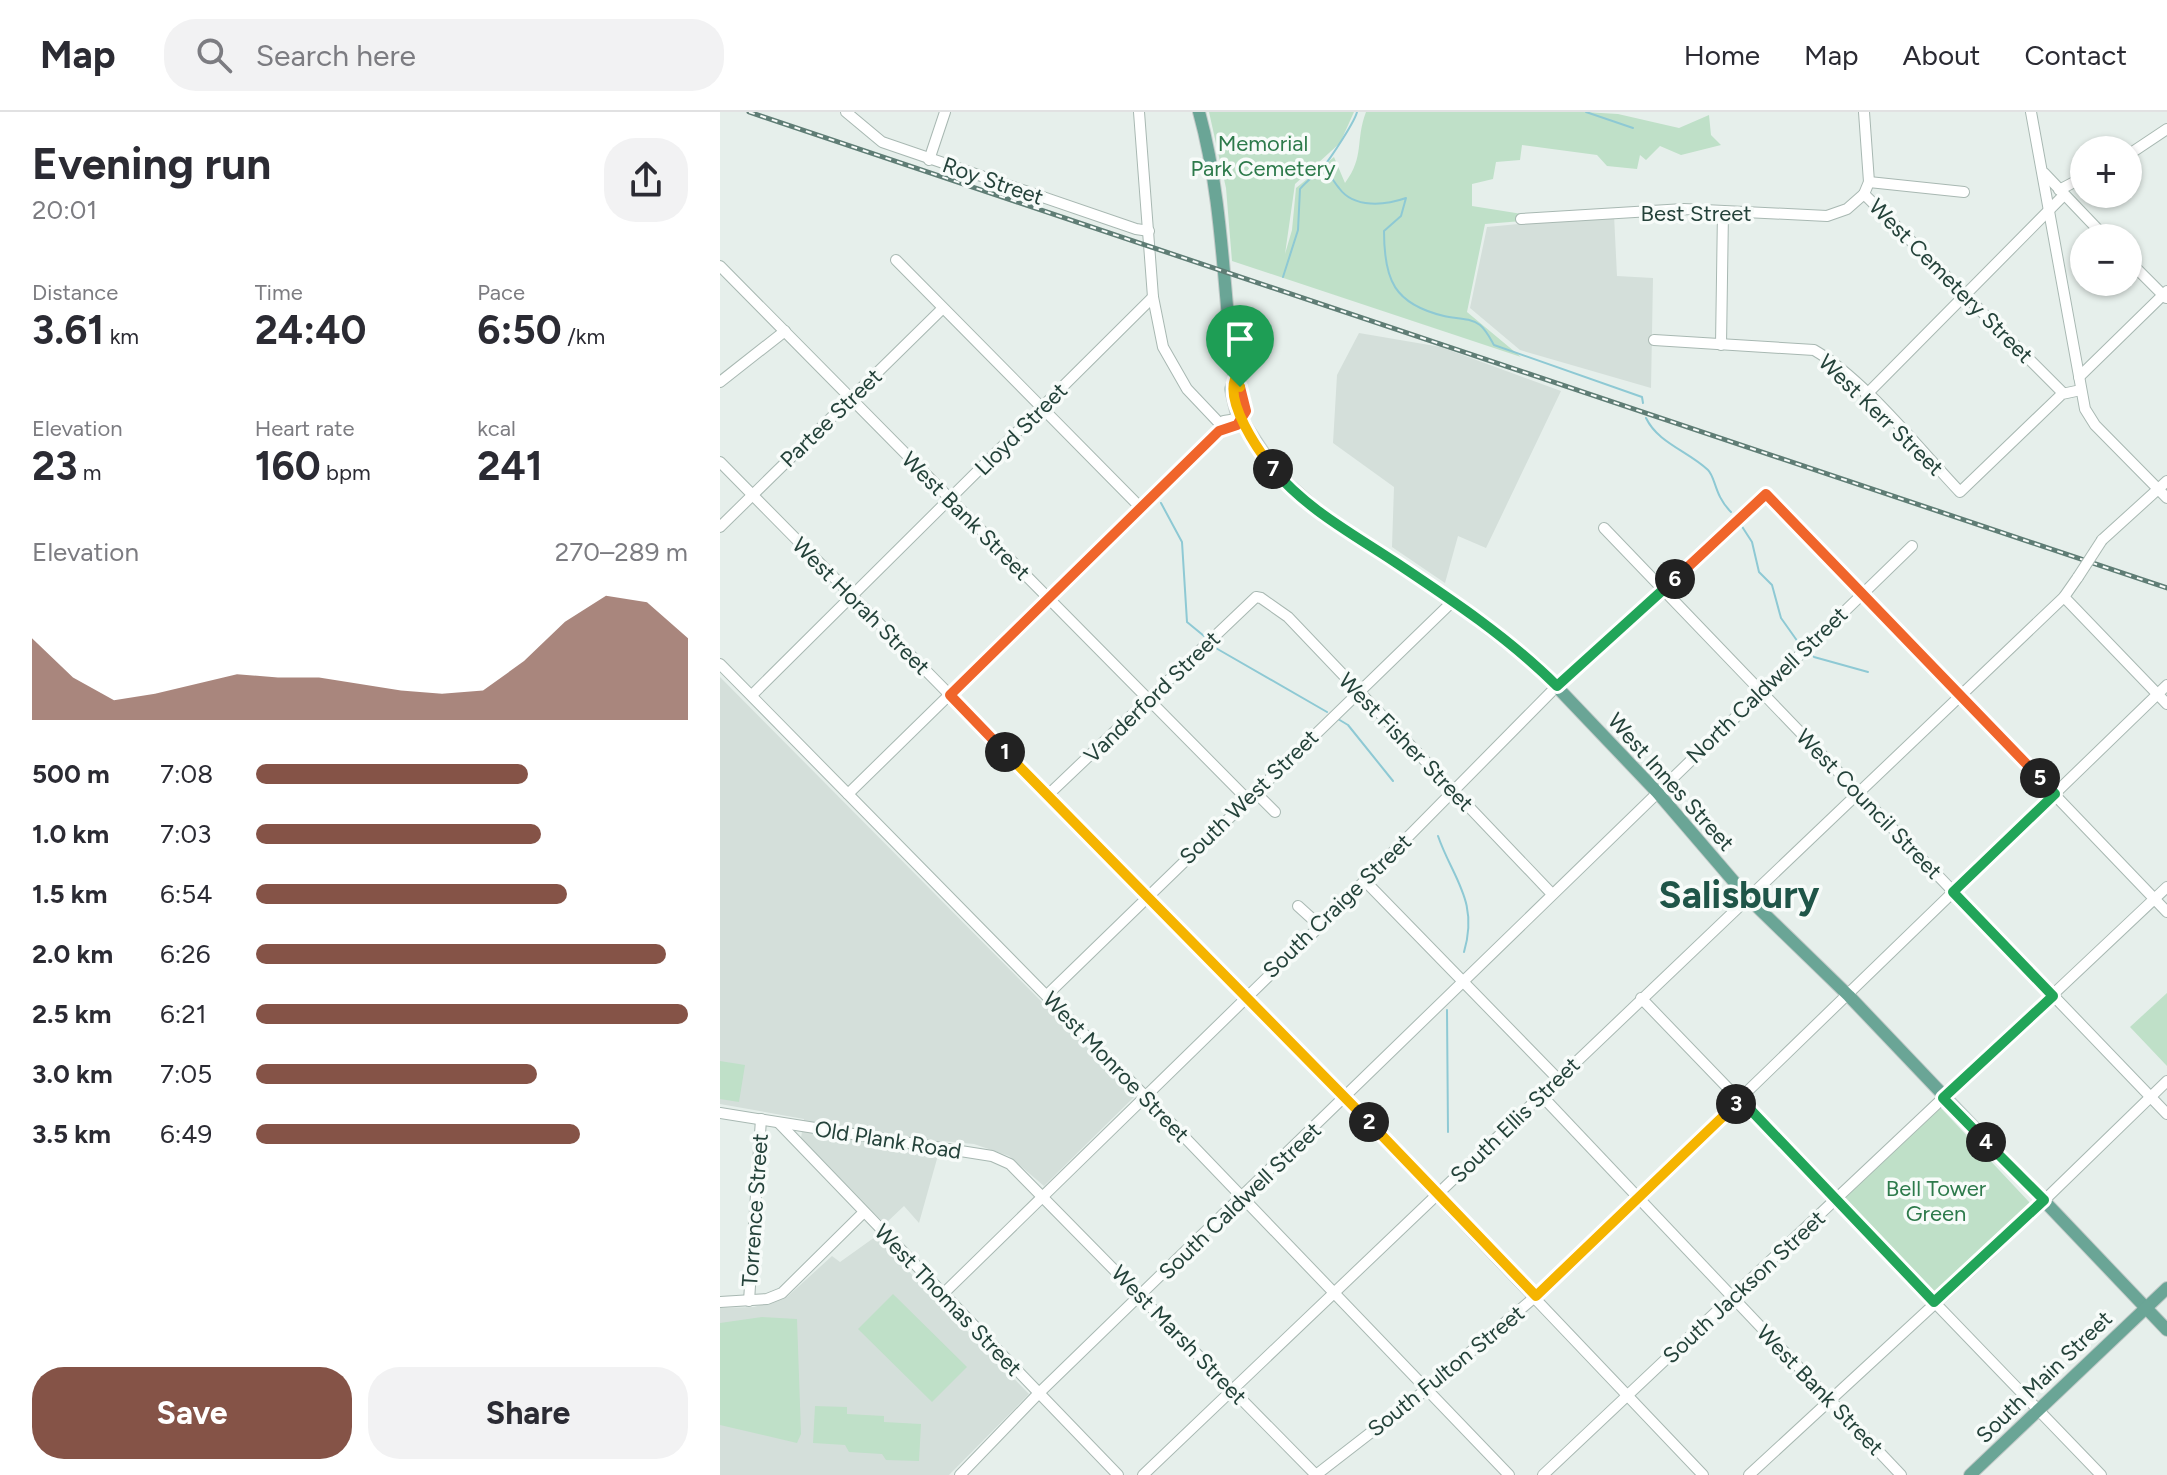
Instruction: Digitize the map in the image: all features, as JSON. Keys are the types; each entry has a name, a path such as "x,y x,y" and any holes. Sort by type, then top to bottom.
{"main road":[{"name":"West Innes Street","path":"1199,112 1215,185 1235,379 1245,404 1243,418 1264,458 1325,517 1453,601 1513,646 1557,686 1657,792 1748,898 1849,996 2167,1330"},
{"name":"South Main Street","path":"1970,1475 2167,1288"}],"street":[{"name":"Roy Street","path":"846,112 882,142 1149,231"},
{"path":"929,160 945,112"},
{"path":"1139,112 1153,297 1163,347 1175,371 1223,427"},
{"name":"West Cemetery Street","path":"1864,112 1869,182 1864,194 2063,393"},
{"path":"2031,112 2086,412 2095,425 2163,485 2167,498"},
{"path":"2142,146 2167,129"},
{"path":"2043,172 2092,224"},
{"path":"1869,182 1964,192"},
{"path":"1866,395 2070,186"},
{"name":"Best Street","path":"1521,219 1684,209 1827,216 1847,209 1864,194"},
{"path":"1721,345 1723,211"},
{"path":"896,260 1142,509"},
{"name":"West Bank Street","path":"720,266 1149,700 1251,796 1275,812"},
{"path":"2079,377 2166,295 2142,273"},
{"name":"Lloyd Street","path":"752,695 1153,297"},
{"name":"Partee Street","path":"720,527 942,309"},
{"path":"720,382 785,331"},
{"name":"West Kerr Street","path":"1654,340 1814,350 1828,358 1960,492 2063,393"},
{"path":"2063,393 2081,390"},
{"path":"848,794 1142,509 1223,427 1224,421 1232,417 1243,418"},
{"name":"West Horah Street","path":"720,462 1346,1098 1703,1475"},
{"name":"South Ellis Street","path":"1143,1475 2064,597 2102,540 2163,485"},
{"name":"South Craige Street","path":"944,1293 1320,926 1557,686 1766,494 1864,592"},
{"name":"West Council Street","path":"1604,528 2167,1114"},
{"name":"North Caldwell Street","path":"1657,792 1912,546"},
{"path":"1864,592 2167,912"},
{"name":"West Fisher Street","path":"1256,597 1288,617 1552,894"},
{"name":"Vanderford Street","path":"1048,795 1256,597"},
{"path":"2064,597 2167,704"},
{"name":"South West Street","path":"1047,995 1453,601"},
{"name":"West Monroe Street","path":"720,664 1047,995 1509,1475"},
{"name":"South Fulton Street","path":"1316,1475 1427,1389 1536,1296 2167,685"},
{"name":"South Caldwell Street","path":"960,1475 1038,1394 1346,1098 1657,792"},
{"path":"1365,881 1558,1079"},
{"name":"South Jackson Street","path":"1543,1475 2167,887"},
{"path":"1298,906 1320,926"},
{"path":"1641,998 2101,1475"},
{"path":"1749,1475 2167,1081"},
{"name":"West Bank Street","path":"1541,1095 1901,1475"},
{"name":"Old Plank Road","path":"720,1113 992,1156 1010,1164 1043,1195"},
{"name":"Torrence Street","path":"749,1301 761,1119"},
{"name":"West Thomas Street","path":"779,1123 1118,1475"},
{"name":"West Marsh Street","path":"1043,1195 1316,1475"},
{"path":"720,1302 749,1301 782,1293 864,1212"}],"shaded area":[{"path":"1614,215 1617,276 1653,278 1651,388 1520,350 1470,308 1487,227"},
{"path":"1359,333 1441,347 1561,391 1486,548 1458,536 1445,583 1392,547 1394,487 1333,443 1337,375"},
{"path":"720,677 1135,1096 1044,1186 1009,1156 974,1144 942,1141 919,1223 904,1206 885,1224 801,1138 804,1119 720,1104"},
{"path":"875,1237 1029,1394 949,1475 720,1475 720,1308 754,1307 787,1297 832,1256 840,1262"}],"green space":[{"name":"Memorial Park Cemetery","path":"1209,112 1354,112 1340,143 1295,184 1285,254 1292,230 1296,188 1334,157 1345,183 1358,156 1366,112 1584,112 1618,114 1679,128 1709,115 1711,135 1721,145 1681,155 1660,146 1646,160 1640,155 1637,169 1607,166 1597,155 1522,145 1520,160 1496,162 1493,179 1472,184 1472,206 1522,214 1522,221 1485,224 1467,312 1521,357 1232,261 1226,188"},
{"path":"2167,993 2167,1066 2130,1027"},
{"path":"720,1061 745,1065 739,1102 720,1099"},
{"name":"Bell Tower Green","path":"1940,1107 2030,1203 2023,1217 2016,1217 1979,1253 1983,1255 1966,1264 1936,1295 1842,1198"},
{"path":"893,1294 967,1367 932,1402 858,1329"},
{"path":"762,1317 797,1319 801,1434 797,1443 720,1425 720,1323"},
{"path":"815,1406 847,1407 847,1414 884,1416 884,1422 921,1424 919,1461 886,1460 882,1454 849,1452 845,1445 813,1443"}],"waterway":[{"path":"1283,277 1298,230 1300,189 1327,162 1357,112"},
{"path":"1586,112 1633,128"},
{"path":"1323,167 1345,195 1353,199 1371,204 1406,198 1401,216 1384,231 1386,263 1395,287 1403,297 1427,311 1476,322 1494,345 1642,397 1643,403"},
{"path":"1646,418 1658,434 1708,470 1721,499 1731,512"},
{"path":"1161,503 1182,542 1187,622 1204,636"},
{"path":"1741,525 1752,542 1759,572 1772,585 1781,618 1798,642"},
{"path":"1214,647 1327,712"},
{"path":"1810,652 1814,657 1868,672"},
{"path":"1338,719 1348,725 1393,781"},
{"path":"1438,836 1466,904 1468,934 1464,952"},
{"path":"1447,1010 1448,1132"}],"railway":[{"path":"749,112 2167,588"}],"district":[{"name":"Salisbury","path":"1739,895"}],"route":[{"path":"1240,387 1235,379 1231,389 1236,411 1243,418 1264,458 1278,475 1325,517 1396,562 1518,649 1557,686 1766,494 1864,592 2055,794 1953,892 2053,996 1943,1098 2044,1200 1934,1302 1740,1100 1536,1296 1246,995 950,695 1223,427 1229,429 1237,425 1243,418 1246,411 1240,387"}]}
